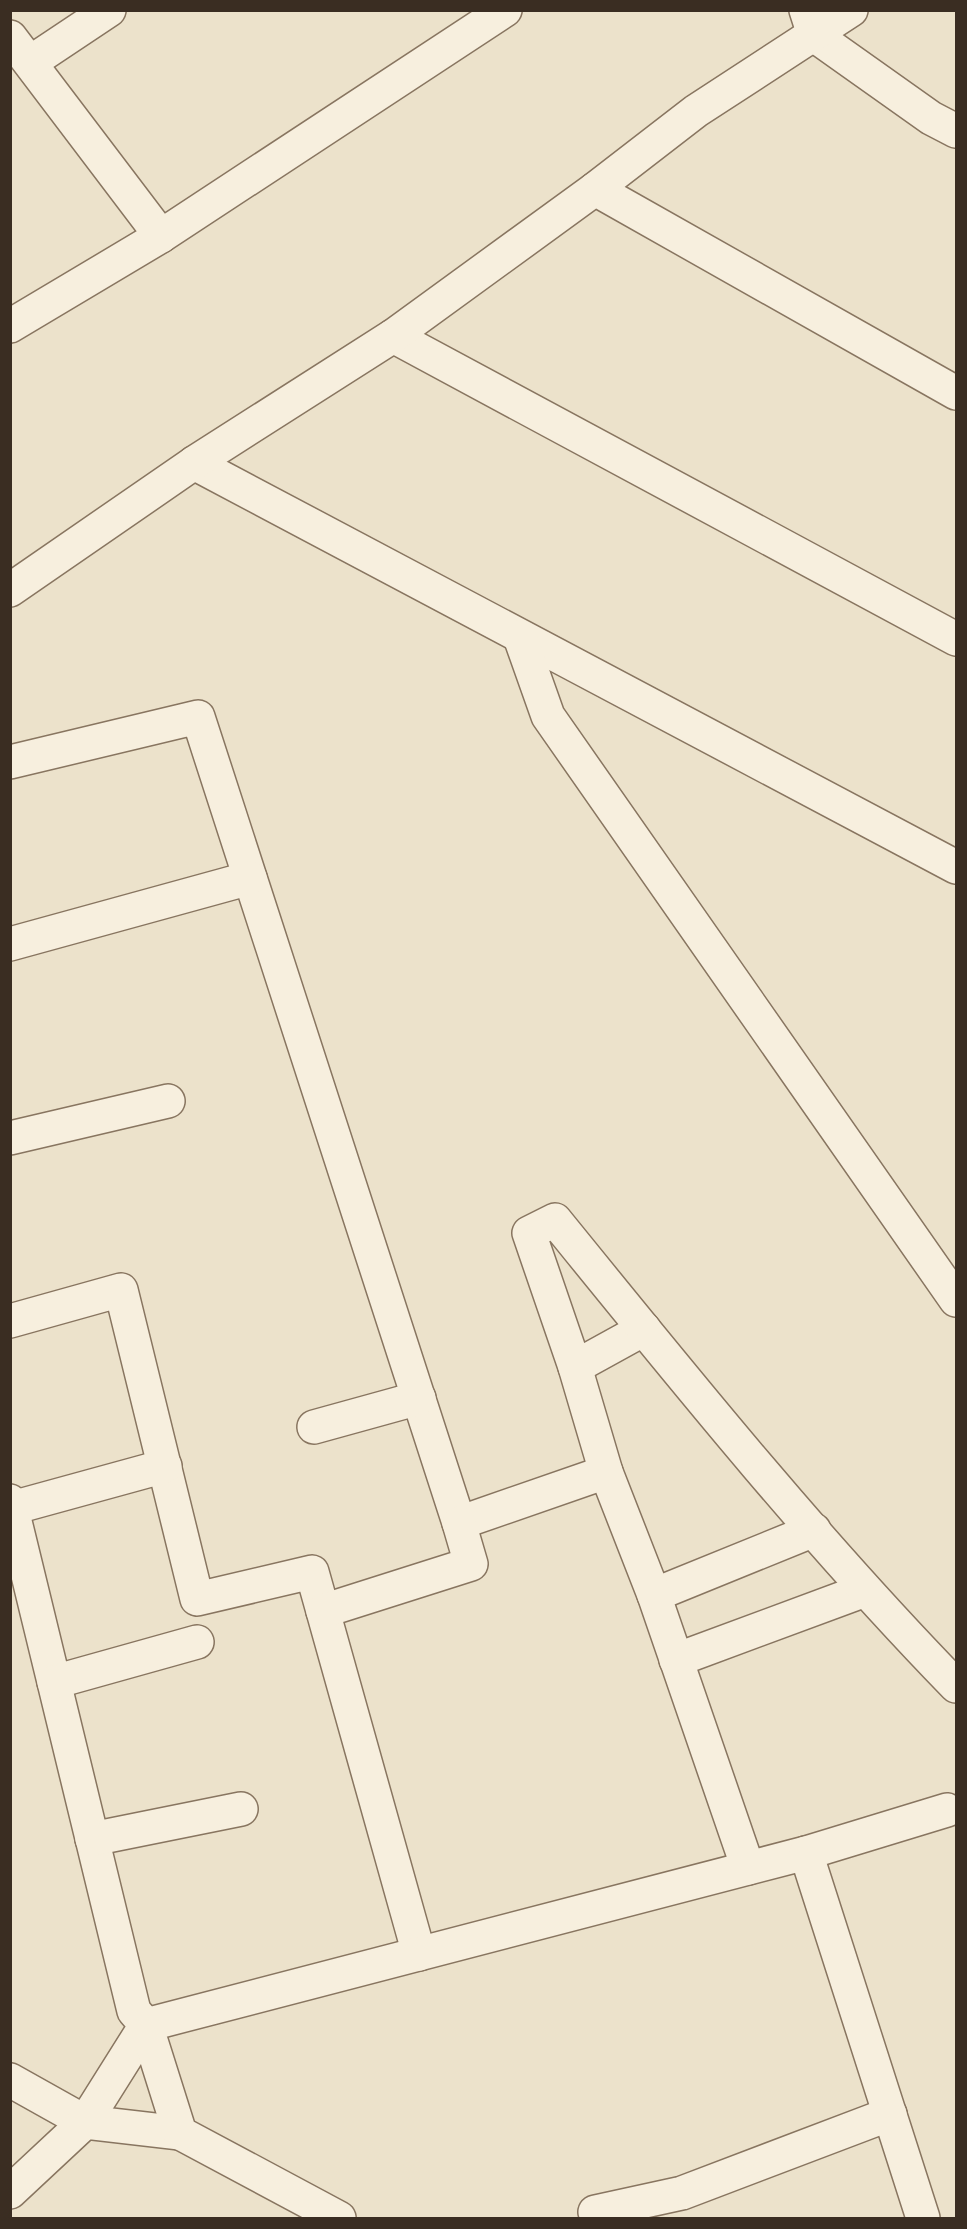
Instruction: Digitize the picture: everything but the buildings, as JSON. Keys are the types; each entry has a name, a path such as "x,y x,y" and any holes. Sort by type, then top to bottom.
{"street":[{"path":"31,62 109,10"},
{"path":"10,326 161,236 505,10"},
{"path":"10,590 194,463 393,336 595,189 810,22 850,10"},
{"path":"810,22 931,118 957,131"},
{"path":"10,37 161,236"},
{"path":"595,189 957,393"},
{"path":"393,336 957,639"},
{"path":"194,463 957,867"},
{"path":"520,637 548,716 957,1300"},
{"path":"10,762 198,717 471,1564 323,1611"},
{"path":"10,944 250,878"},
{"path":"10,1138 168,1101"},
{"path":"748,1868 654,1595 606,1472 575,1367 529,1233 555,1220 711,1412 865,1590 957,1686"},
{"path":"10,1321 122,1290 197,1599 312,1572 419,1953"},
{"path":"575,1367 644,1329"},
{"path":"314,1427 419,1398"},
{"path":"165,1466 11,1505 134,2011 146,2025 180,2133"},
{"path":"459,1523 606,1472"},
{"path":"654,1595 814,1530"},
{"path":"676,1660 865,1590"},
{"path":"54,1682 197,1642"},
{"path":"92,1839 241,1809"},
{"path":"10,2192 85,2122 146,2025 953,1813"},
{"path":"806,1853 923,2218"},
{"path":"10,2080 85,2122 180,2133 339,2218"},
{"path":"595,2212 682,2193 890,2114"}]}
